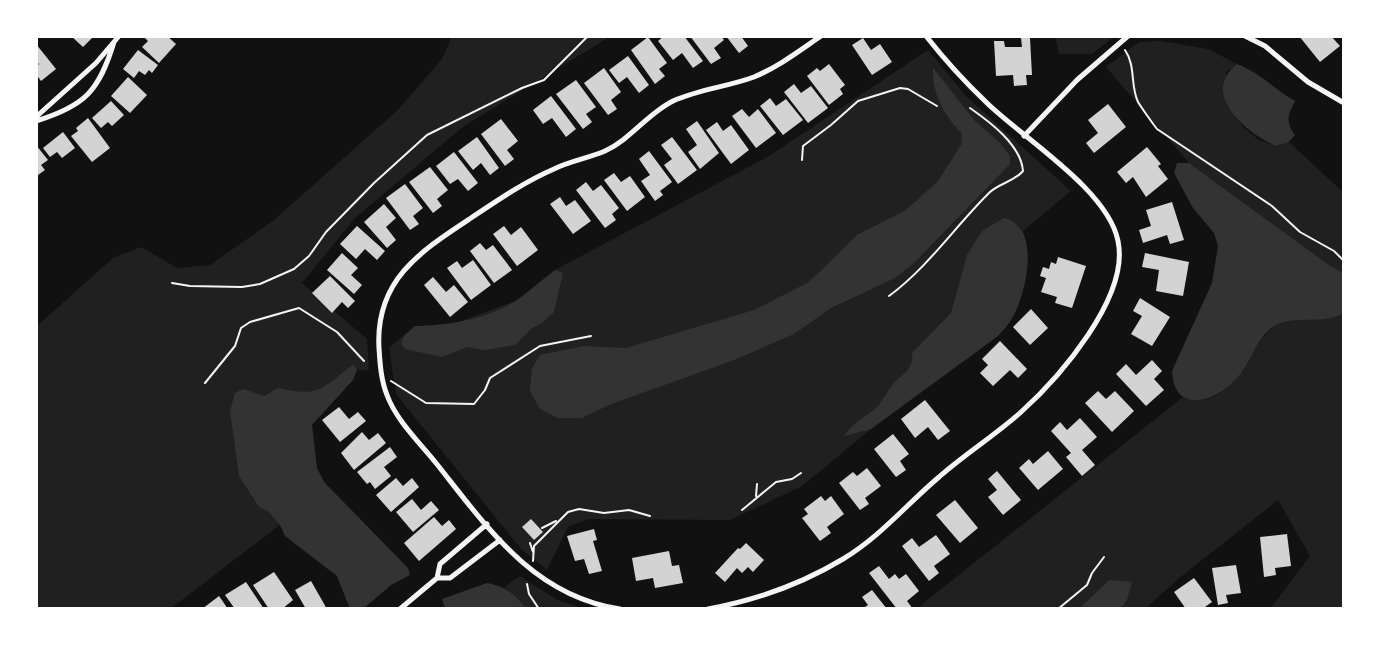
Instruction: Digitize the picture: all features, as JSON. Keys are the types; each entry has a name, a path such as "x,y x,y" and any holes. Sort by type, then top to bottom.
{"street":[{"path":"36,119 96,63 119,36"},
{"path":"620,609 571,595 526,567 402,421 387,398 381,376 378,335 383,307 398,277 417,256 514,189 556,168 614,146 656,110 686,96 755,76 821,36"},
{"path":"708,609 781,591 846,558 869,541 953,465 1022,411 1057,373 1104,311 1114,291 1119,266 1118,241 1108,214 1092,194 986,103 926,36"},
{"path":"1024,136 1087,70 1128,36"},
{"path":"1245,36 1265,46 1308,82 1344,103"},
{"path":"36,119 66,111 88,97 102,74 114,42"},
{"path":"400,609 437,578 440,564 487,524"},
{"path":"437,578 450,578 500,540"}],"path":[{"path":"172,283 242,287 260,284 294,269 374,183 427,135 544,80 588,36"},
{"path":"1125,50 1132,62 1138,103 1150,115 1157,129 1272,206 1300,232 1334,251 1344,261"},
{"path":"802,160 803,146 858,101 900,88 908,89 937,106"},
{"path":"889,296 951,237 990,191 1016,180 1023,171 1022,160 1015,148 970,108"},
{"path":"205,383 235,346 241,328 250,322 299,308 337,332 364,361"},
{"path":"390,380 426,403 474,404 490,378 540,346 591,336"},
{"path":"742,510 776,482 792,479 801,473"},
{"path":"755,498 757,484"},
{"path":"533,562 534,546 568,512 579,509 604,513 629,510 650,516"},
{"path":"542,528 557,521"},
{"path":"530,543 533,553"},
{"path":"1058,609 1087,585 1104,557"},
{"path":"527,584 529,594 539,609"}],"shaded area":[{"path":"452,36 611,36 464,126 355,218 302,283 367,339 369,370 357,370 354,365 326,387 303,394 280,525 170,609 36,609 36,327 113,258 141,247 177,268 210,265 274,220 398,110 442,59"},
{"path":"1055,36 1115,36 1092,54 1059,54"},
{"path":"1161,41 1208,49 1237,64 1226,72 1227,106 1244,128 1259,140 1276,146 1289,142 1344,193 1344,273 1189,163 1106,67 1139,42"},
{"path":"928,50 966,96 1071,191 1023,231 1027,258 1024,286 1013,313 998,336 871,429 802,486 730,520 588,519 568,527 547,570 521,549 396,394 389,348 415,326 451,325 517,300 555,270 769,156"},
{"path":"1237,64 1295,101 1289,118 1295,135 1289,142 1276,146 1264,140 1231,112 1223,88 1227,76"},
{"path":"933,68 975,121 998,141 1010,156 1010,164 915,262 895,278 831,308 794,334 734,360 609,405 582,418 558,418 540,409 530,391 532,368 540,355 584,346 626,348 754,310 809,282 857,235 906,210 938,181 961,145 962,134 945,112 937,95"},
{"path":"1177,163 1189,163 1344,273 1344,313 1328,319 1286,321 1271,328 1237,378 1218,393 1197,400 1180,394 1172,371 1212,283 1218,246 1214,233 1193,208 1174,173"},
{"path":"1004,218 1016,224 1023,233 1028,260 1019,304 1009,323 998,336 871,429 844,436 878,406 910,367 912,353 951,313 967,255 982,231"},
{"path":"555,270 563,273 554,312 515,345 485,350 467,347 442,357 405,349 401,344 404,336 415,326 469,320 496,311 520,298"},
{"path":"1344,313 1344,609 1270,609 1310,556 1278,500 1145,609 916,609 1182,398 1199,401 1225,389 1262,339 1279,323"},
{"path":"354,364 357,370 353,380 312,425 317,468 324,482 408,568 410,575 391,585 363,609 350,609 337,576 285,536 269,512 259,507 239,476 230,411 235,393 243,389 264,396 278,388 312,391 327,385"},
{"path":"520,576 557,600 586,609 526,609 505,587"},
{"path":"1109,580 1132,582 1127,600 1120,609 1079,609"},
{"path":"487,583 510,592 526,609 445,608 442,599"}],"building":[{"path":"71,36 94,36 83,47"},
{"path":"143,36 167,36 176,44 159,63 142,47 148,41"},
{"path":"664,36 684,36 703,61 693,68 682,53 673,60 658,41"},
{"path":"690,36 721,36 724,40 714,48 721,58 711,64"},
{"path":"726,36 741,36 748,46 739,53"},
{"path":"1299,36 1331,36 1340,46 1320,62"},
{"path":"648,37 667,63 659,69 665,76 655,84 631,50"},
{"path":"863,38 871,50 880,44 892,62 872,75 852,45"},
{"path":"1021,38 1030,38 1032,75 1026,75 1027,85 1014,86 1013,75 996,76 994,41 1004,41 1005,47 1022,47"},
{"path":"36,44 56,69 41,81 36,74 39,64 36,61"},
{"path":"138,50 158,65 152,73 149,70 145,75 139,71 134,78 123,69"},
{"path":"628,56 649,85 639,93 627,77 619,83 609,70"},
{"path":"829,64 845,85 840,89 843,94 829,105 807,76"},
{"path":"604,68 621,92 611,100 617,109 608,115 584,83"},
{"path":"128,77 147,95 130,113 111,96"},
{"path":"576,80 596,107 586,114 592,122 583,129 556,94"},
{"path":"794,84 801,93 811,86 828,108 808,123 784,92"},
{"path":"551,96 576,129 566,137 552,118 543,124 533,110"},
{"path":"770,98 776,106 786,99 803,120 783,135 760,106"},
{"path":"111,101 124,115 112,126 108,122 101,128 92,118"},
{"path":"1108,104 1126,127 1094,153 1086,143 1098,133 1088,120"},
{"path":"742,109 749,117 758,109 776,133 756,148 732,116"},
{"path":"88,118 110,148 92,162 71,136"},
{"path":"501,119 518,141 507,150 514,159 505,166 481,134"},
{"path":"697,121 719,153 700,169 688,152 697,145 686,129"},
{"path":"717,122 723,131 731,125 749,150 731,164 706,130"},
{"path":"63,132 75,148 62,158 57,152 50,157 43,148"},
{"path":"477,137 499,168 490,175 481,163 473,170 458,151"},
{"path":"672,137 697,170 678,184 664,165 672,159 661,145"},
{"path":"36,145 48,160 41,165 45,170 38,175 36,172"},
{"path":"1147,147 1168,179 1146,197 1133,177 1126,183 1117,172"},
{"path":"649,151 672,182 660,191 663,195 655,201 641,181 650,175 639,159"},
{"path":"454,152 478,183 468,191 458,179 450,184 436,166"},
{"path":"430,167 448,190 437,199 442,206 433,213 409,182"},
{"path":"614,173 621,182 630,176 645,197 627,211 604,180"},
{"path":"586,182 593,191 601,185 619,208 612,214 616,220 605,228 576,190"},
{"path":"405,184 423,208 413,216 419,224 410,230 386,198"},
{"path":"560,197 566,206 575,200 591,221 573,234 550,204"},
{"path":"1172,202 1184,240 1170,244 1167,235 1143,243 1139,230 1151,226 1146,210"},
{"path":"384,204 396,218 386,227 396,240 387,248 364,222"},
{"path":"357,226 385,251 377,260 365,249 356,259 340,244"},
{"path":"504,226 511,235 521,227 538,250 517,266 493,234"},
{"path":"480,243 486,250 493,245 512,270 494,283 470,251"},
{"path":"342,253 358,268 351,275 362,285 354,294 327,270"},
{"path":"1145,253 1189,262 1183,296 1156,291 1159,270 1142,267"},
{"path":"1058,257 1086,266 1072,308 1055,303 1057,297 1041,292 1046,278 1040,276 1043,267 1049,269 1051,262 1056,264"},
{"path":"473,260 491,285 471,300 447,268 457,261 462,268"},
{"path":"330,276 355,301 348,308 342,302 332,313 312,293"},
{"path":"433,277 446,292 454,285 468,302 450,317 424,285"},
{"path":"1140,298 1170,317 1152,346 1131,334 1142,316 1133,311"},
{"path":"1031,309 1048,328 1030,345 1013,327"},
{"path":"1000,341 1027,369 1018,378 1010,370 993,386 980,373 988,365 982,359"},
{"path":"1152,360 1162,371 1154,379 1164,390 1146,406 1116,374 1126,364 1136,375"},
{"path":"1098,391 1106,399 1115,391 1134,411 1112,432 1085,403"},
{"path":"925,400 950,431 938,440 928,427 915,438 901,419"},
{"path":"339,407 349,419 358,412 366,421 340,442 322,420"},
{"path":"1080,418 1097,437 1082,450 1095,465 1082,476 1066,457 1071,453 1051,431 1060,422 1067,430"},
{"path":"362,432 369,440 378,433 386,443 354,470 341,453"},
{"path":"893,434 909,454 900,461 906,470 896,477 874,449"},
{"path":"390,447 397,457 384,467 391,476 375,489 357,472"},
{"path":"1048,451 1063,469 1038,490 1019,468 1029,459 1033,464"},
{"path":"867,468 881,486 865,498 869,504 860,510 839,483 853,472 857,476"},
{"path":"997,471 1021,500 1003,515 988,497 997,490 988,479"},
{"path":"396,478 403,486 412,478 419,487 391,512 376,495"},
{"path":"821,496 825,501 831,496 844,514 827,527 831,533 820,541 802,518 808,514 804,509"},
{"path":"412,499 421,510 431,501 439,510 413,532 396,512"},
{"path":"955,500 978,528 960,543 936,515"},
{"path":"434,517 442,526 449,520 456,529 419,561 404,543"},
{"path":"531,519 543,532 534,540 522,527"},
{"path":"594,529 597,540 593,541 602,571 589,574 584,559 575,561 567,536"},
{"path":"1287,534 1291,566 1275,568 1276,575 1264,577 1260,537"},
{"path":"936,535 950,554 934,566 939,573 929,581 902,546 912,538 919,547"},
{"path":"746,543 764,560 753,572 748,567 742,573 737,568 725,582 715,573"},
{"path":"669,551 672,566 679,565 683,583 655,588 653,578 636,581 632,558"},
{"path":"1236,565 1241,593 1226,595 1228,603 1218,605 1212,568"},
{"path":"879,566 889,579 895,574 899,579 906,574 919,591 907,601 913,609 897,609 869,573"},
{"path":"274,572 293,600 282,609 269,609 253,585"},
{"path":"1194,578 1212,602 1202,609 1186,609 1174,592"},
{"path":"311,581 327,609 306,609 295,590"},
{"path":"246,582 264,609 235,609 225,595"},
{"path":"872,590 887,609 862,609 868,605 862,597"},
{"path":"219,596 228,609 202,609"}]}
